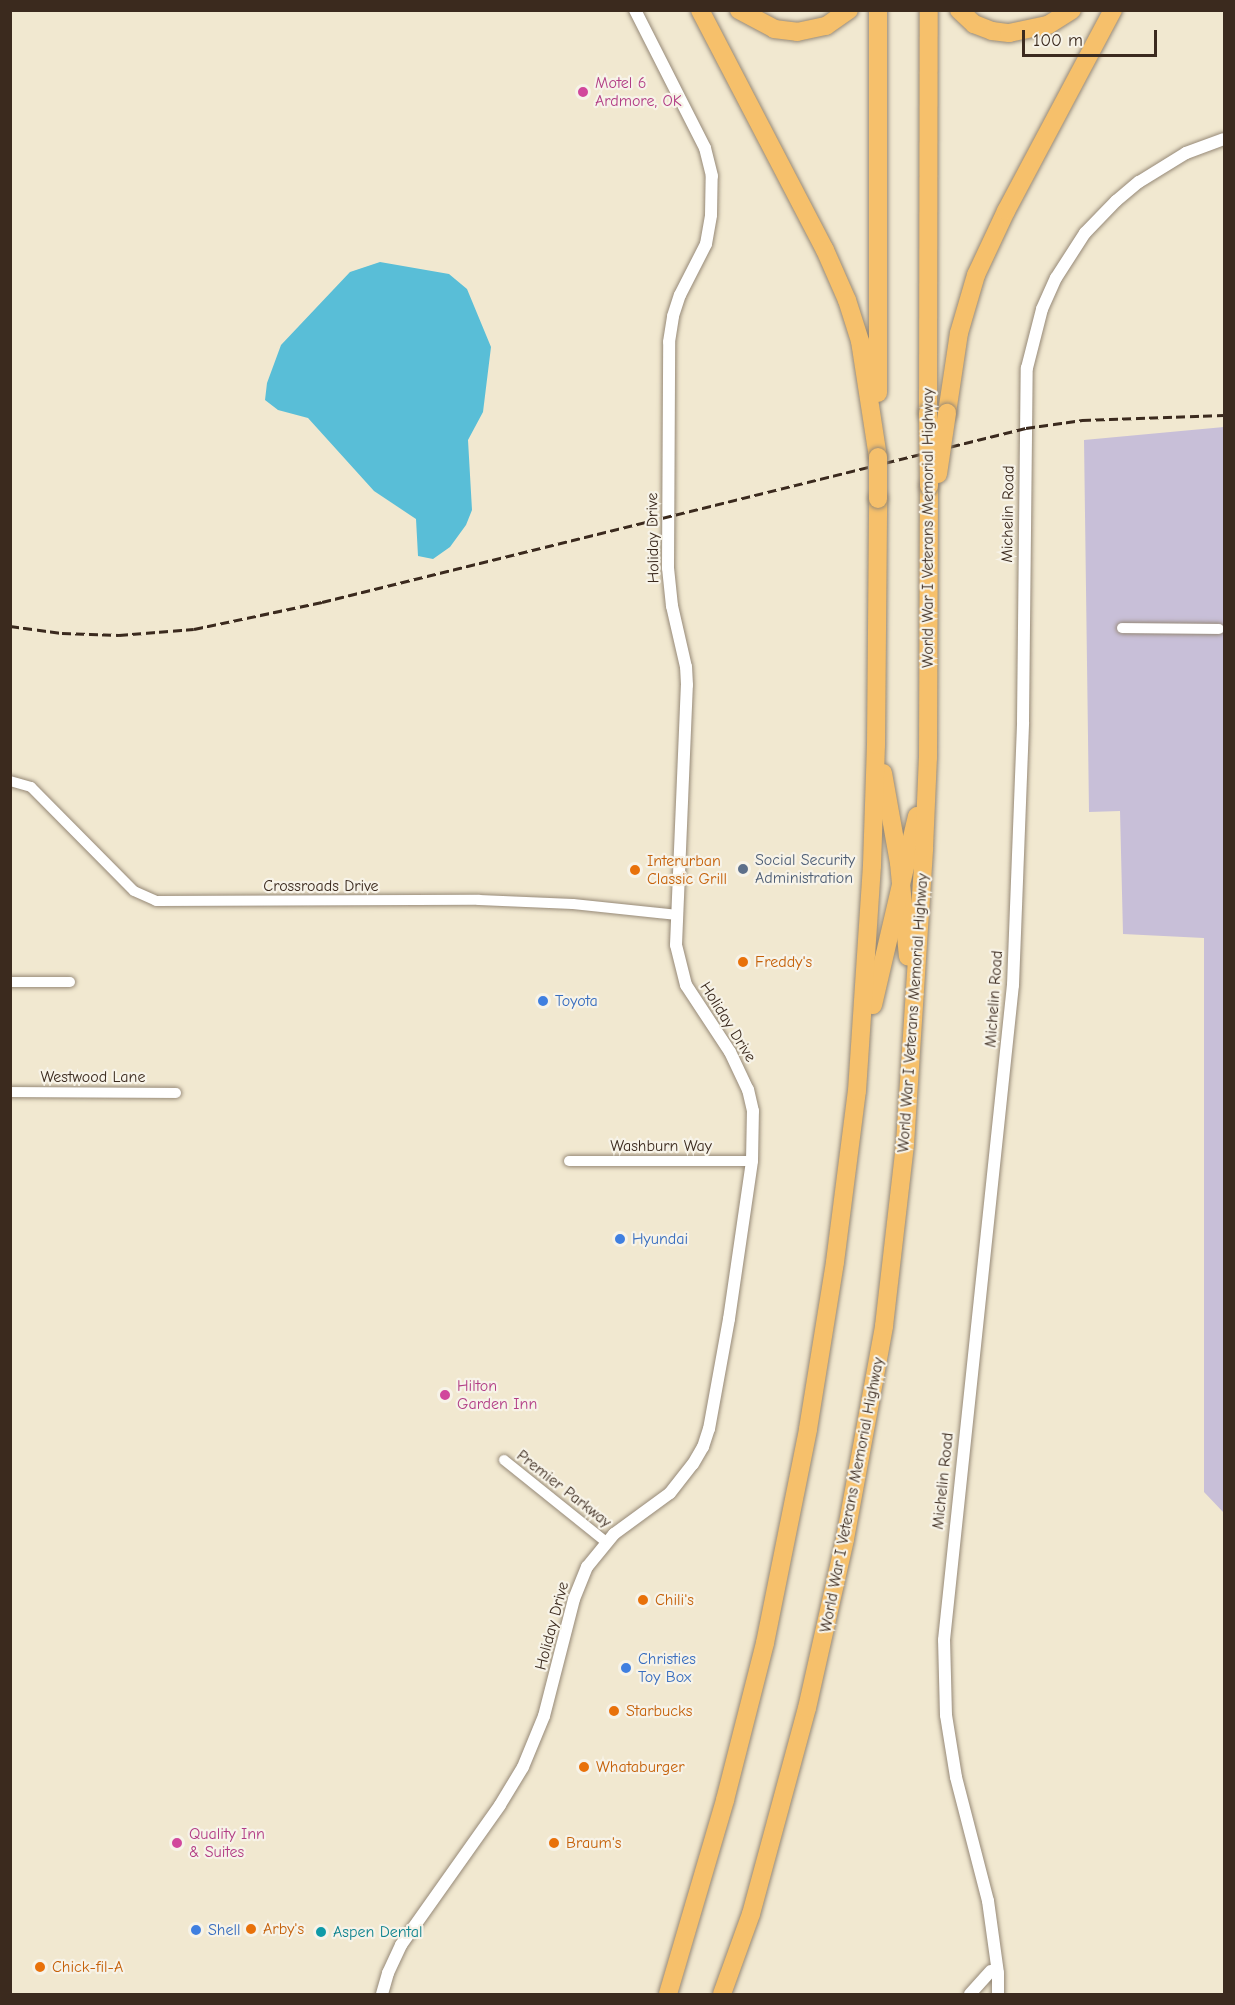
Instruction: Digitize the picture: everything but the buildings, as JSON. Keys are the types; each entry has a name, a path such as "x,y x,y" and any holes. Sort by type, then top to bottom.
{"highway":[{"path":"700,10 839,280 860,341 875,428 878,457 876,745 872,865 857,1091"},
{"path":"739,10 774,29 797,32 826,26 849,10"},
{"path":"875,428 878,10"},
{"name":"World War I Veterans Memorial Highway","path":"722,1995 751,1914 780,1812 815,1676 845,1539 884,1326 905,1144 928,758 929,513 938,413 929,10"},
{"path":"959,10 974,24 992,31 1010,33 1048,25 1072,10"},
{"path":"938,413 976,275 1000,222 1113,10"},
{"path":"876,745 901,884 909,983 909,1070"},
{"path":"668,1995 725,1800 780,1573 825,1330 857,1091 876,987 928,758"}],"street":[{"name":"Holiday Drive","path":"382,1995 388,1973 401,1944 500,1805 523,1767 546,1711 581,1580 606,1542 670,1493 703,1447 709,1429 722,1362 752,1161 753,1111 748,1090 730,1052 686,985 676,945 687,685 686,667 672,606 668,568 669,342 673,316 680,295 706,244 711,215 712,176 705,148 635,10"},
{"name":"Michelin Road","path":"998,1995 998,1972 983,1873 951,1750 946,1715 944,1640 1014,985 1023,722 1027,368 1042,309 1056,278 1085,233 1139,182 1186,153 1224,140"},
{"path":"1122,628 1219,628"},
{"name":"Crossroads Drive","path":"10,781 31,787 134,891 156,901 479,900 573,904 677,915"},
{"path":"10,982 70,982"},
{"name":"Westwood Lane","path":"10,1092 176,1093"},
{"name":"Washburn Way","path":"569,1161 752,1161"},
{"name":"Premier Parkway","path":"504,1460 606,1542"},
{"name":"Michelin Road","path":"990,1995 993,1942"},
{"path":"970,1995 991,1971"},
{"name":"Holiday Drive","path":"388,1973 390,1995"}],"shaded area":[{"path":"1224,427 1224,1513 1204,1492 1204,938 1123,934 1120,811 1089,812 1084,440"}],"water":[{"path":"380,262 449,274 467,289 491,347 483,412 468,440 472,510 466,525 450,547 433,559 418,556 416,519 374,491 308,418 278,410 265,400 267,383 281,345 350,272"}],"railway":[{"path":"10,626 62,633 119,635 194,629 322,602 1026,428 1082,420 1224,415"}],"place":[{"name":"Motel 6 Ardmore, OK","path":"583,92"},
{"name":"Social Security Administration","path":"743,869"},
{"name":"Interurban Classic Grill","path":"635,870"},
{"name":"Freddy's","path":"743,962"},
{"name":"Toyota","path":"543,1001"},
{"name":"Hyundai","path":"620,1239"},
{"name":"Hilton Garden Inn","path":"445,1395"},
{"name":"Chili's","path":"643,1600"},
{"name":"Christies Toy Box","path":"626,1668"},
{"name":"Starbucks","path":"614,1711"},
{"name":"Whataburger","path":"584,1767"},
{"name":"Quality Inn & Suites","path":"177,1843"},
{"name":"Braum's","path":"554,1843"},
{"name":"Arby's","path":"251,1929"},
{"name":"Shell","path":"196,1930"},
{"name":"Aspen Dental","path":"321,1932"},
{"name":"Chick-fil-A","path":"40,1967"}]}
